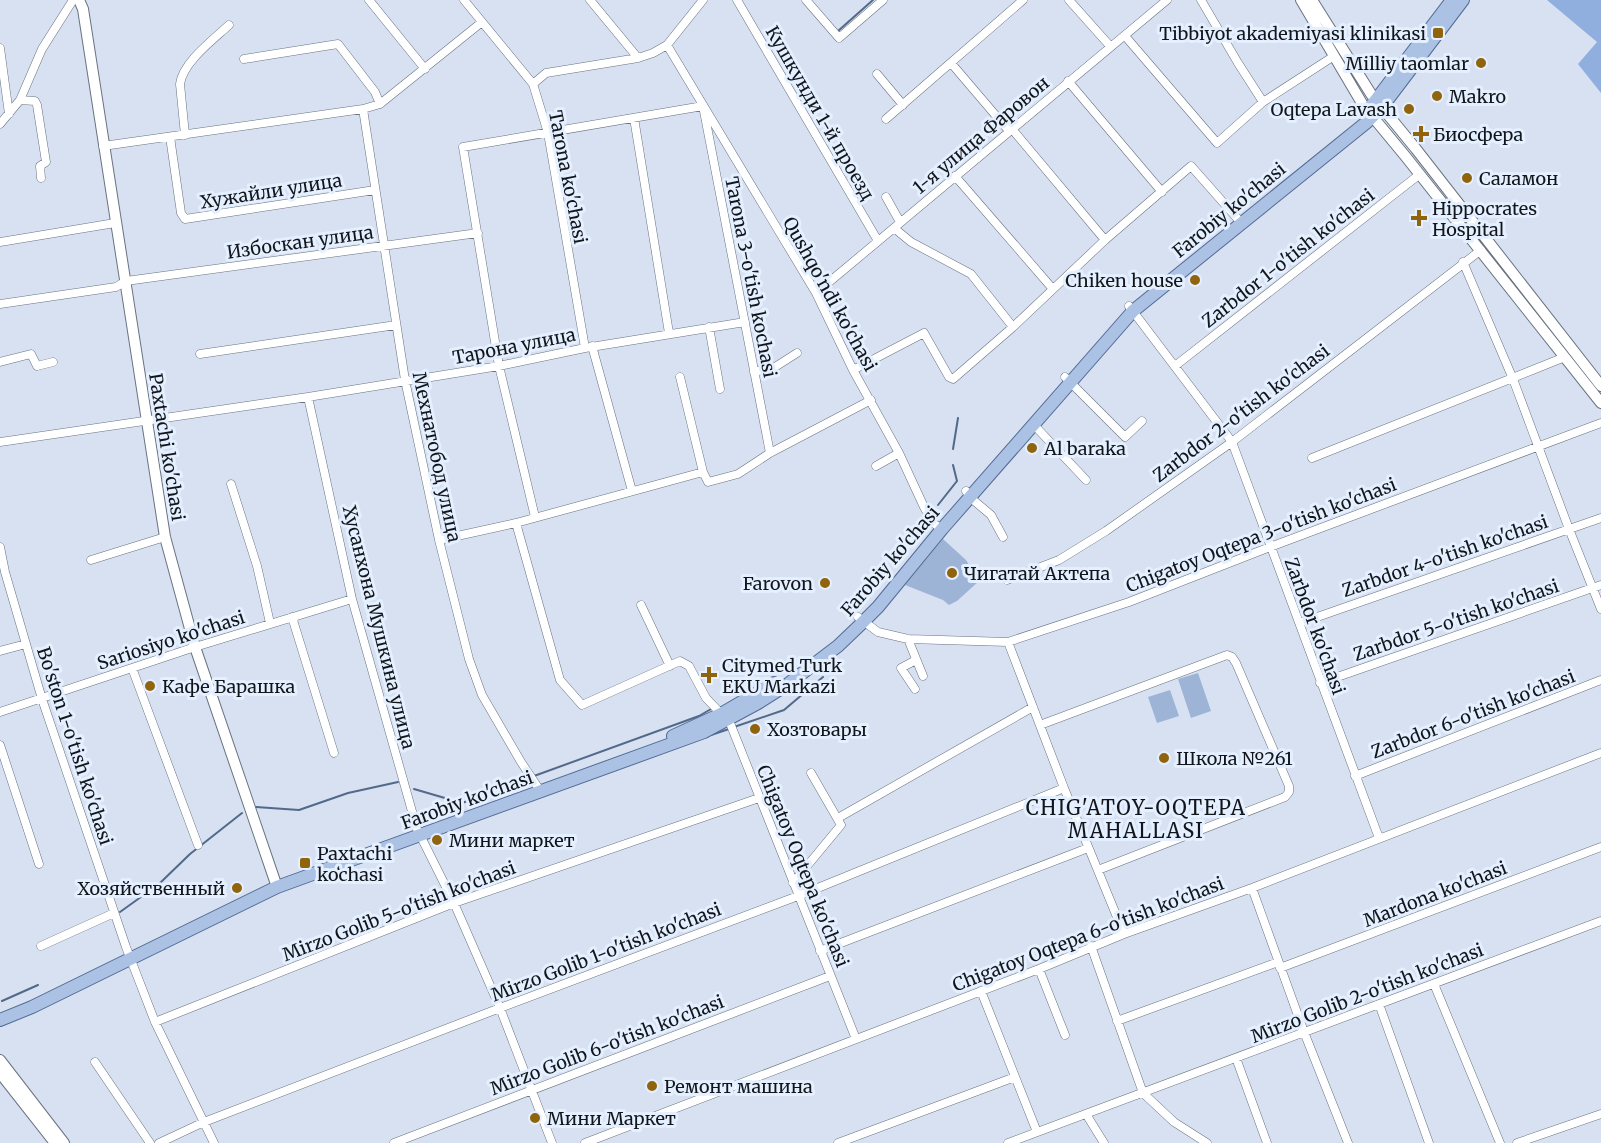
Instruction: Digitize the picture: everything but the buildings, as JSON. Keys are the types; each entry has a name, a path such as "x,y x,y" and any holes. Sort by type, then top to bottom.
{"main road":[{"name":"Paxtachi ko'chasi","path":"79,0 83,9 165,537 195,647 276,884"},
{"path":"1301,0 1370,113 1601,403"},
{"path":"1312,0 1379,104 1601,386"},
{"name":"Farobiy ko'chasi","path":"1379,104 1452,0"},
{"name":"Farobiy ko'chasi","path":"1131,309 1370,113 1463,0"},
{"name":"Farobiy ko'chasi","path":"0,1020 22,1012 276,884 538,789 665,747 722,715 788,684 838,646 939,527 1131,309 1237,218 1370,113"},
{"path":"1406,157 1416,149"},
{"name":"Farobiy ko'chasi","path":"968,494 1033,424 1068,379"},
{"name":"Farobiy ko'chasi","path":"0,1012 130,956"},
{"path":"0,1060 64,1143"},
{"path":"0,1073 55,1143"}],"street":[{"path":"0,124 20,100 42,49 73,0"},
{"path":"369,0 425,69"},
{"name":"Tarona ko'chasi","path":"464,0 533,84 548,133 589,347 632,491"},
{"path":"590,0 638,58"},
{"name":"Кушкунди 1-й проезд","path":"737,0 878,241"},
{"path":"806,0 839,38 883,0"},
{"path":"886,119 1023,0"},
{"path":"1069,0 1110,46"},
{"name":"1-я улица Фаровон","path":"816,293 1167,0"},
{"path":"1201,0 1263,102"},
{"path":"533,84 546,73 638,58 653,53 667,45 699,1"},
{"path":"103,146 363,110 380,104 482,22"},
{"path":"185,135 181,77 189,64 229,25"},
{"path":"1125,36 1217,143 1263,102 1334,56"},
{"path":"244,59 338,44 372,88 380,104"},
{"name":"Qushqo'ndi ko'chasi","path":"667,45 816,293 853,370 899,453 924,507 933,523 939,527"},
{"path":"0,48 9,114"},
{"path":"951,63 1105,240"},
{"path":"877,74 903,105"},
{"path":"1068,81 1162,192"},
{"path":"20,100 35,101 37,105 46,162 40,166 41,178"},
{"path":"535,517 500,366 463,147 703,106"},
{"name":"Tarona 3-o'tish kochasi","path":"703,106 770,453"},
{"name":"Мехнатобод улица","path":"363,110 405,380 439,540 469,659 482,695 538,789"},
{"path":"634,118 669,333"},
{"name":"Хужайли улица","path":"170,137 181,213 185,219 375,190"},
{"path":"853,370 924,333 951,380 1013,327 1105,240 1191,166 1237,218"},
{"name":"Zarbdor 1-o'tish ko'chasi","path":"1174,366 1420,174"},
{"path":"956,176 1052,288"},
{"path":"886,197 897,225 911,242 971,274 1013,327"},
{"path":"0,242 115,223"},
{"name":"Избоскан улица","path":"0,304 116,287 126,281 477,233"},
{"name":"Zarbdor 2-o'tish ko'chasi","path":"1007,580 1059,560 1083,546 1232,442 1480,250"},
{"path":"1463,262 1513,379 1569,529 1597,586 1601,609"},
{"name":"Zarbdor ko'chasi","path":"1131,309 1232,442 1379,838"},
{"name":"Тарона улица","path":"0,442 308,397 500,366 669,333 745,322"},
{"path":"200,354 396,325"},
{"path":"709,327 720,389"},
{"path":"754,372 775,367 797,353"},
{"path":"0,363 31,354 37,366 53,362"},
{"path":"1312,458 1565,357"},
{"path":"680,377 703,472 708,482 738,474 770,453 871,400"},
{"path":"1068,379 1125,437 1142,421"},
{"name":"Хусанхона Мушкина улица","path":"308,397 352,599 419,832 454,903 500,1008 552,1143"},
{"name":"Chigatoy Oqtepa 3-o'tish ko'chasi","path":"861,620 878,632 908,639 1008,642 1129,602 1601,423"},
{"path":"1033,424 1086,480"},
{"path":"876,466 899,453"},
{"path":"439,540 516,523 703,472"},
{"path":"231,484 257,566 270,623"},
{"path":"968,494 991,515 1003,537"},
{"name":"Zarbdor 4-o'tish ko'chasi","path":"1300,624 1601,518"},
{"path":"516,523 560,680 582,705 670,666 641,605"},
{"path":"91,560 165,537"},
{"name":"Bo'ston 1-o'tish ko'chasi","path":"0,547 2,573 114,914 155,1023 214,1143"},
{"name":"Zarbdor 5-o'tish ko'chasi","path":"1320,683 1597,586"},
{"name":"Sariosiyo ko'chasi","path":"0,712 195,647 352,599"},
{"path":"292,617 334,753"},
{"path":"908,639 923,676"},
{"path":"1008,642 1064,788 1124,934"},
{"path":"0,651 26,644"},
{"path":"1040,725 1227,655 1235,661 1289,786 1289,792 1285,797 1098,870"},
{"path":"915,689 901,668 916,660"},
{"name":"Chigatoy Oqtepa ko'chasi","path":"670,666 680,661 689,666 706,698 722,715 759,798 856,1039"},
{"path":"132,668 198,845"},
{"name":"Zarbdor 6-o'tish ko'chasi","path":"1355,776 1601,680"},
{"path":"838,818 1033,707"},
{"path":"0,745 39,864"},
{"name":"Chigatoy Oqtepa 6-o'tish ko'chasi","path":"585,1143 1039,969 1091,946 1252,888 1601,753"},
{"path":"793,883 840,827 838,818 811,773"},
{"name":"Mirzo Golib 1-o'tish ko'chasi","path":"164,1142 204,1122 798,896 1064,788"},
{"name":"Mirzo Golib 5-o'tish ko'chasi","path":"155,1023 454,903 759,798"},
{"name":"Mardona ko'chasi","path":"1117,1021 1279,965 1601,847"},
{"path":"820,951 1088,848"},
{"path":"1252,888 1304,1032 1348,1143"},
{"path":"42,946 114,914"},
{"name":"Mirzo Golib 2-o'tish ko'chasi","path":"1008,1143 1601,921"},
{"path":"1091,946 1143,1093 1173,1121 1208,1143"},
{"path":"1039,969 1065,1035"},
{"name":"Mirzo Golib 6-o'tish ko'chasi","path":"394,1143 830,976"},
{"path":"1434,984 1500,1143"},
{"path":"981,991 1037,1132"},
{"path":"1379,1004 1429,1143"},
{"path":"1236,1058 1267,1143"},
{"path":"95,1062 150,1143"},
{"path":"838,1143 1015,1077"},
{"path":"1086,1114 1104,1143"},
{"path":"1517,1143 1601,1114"}],"shaded area":[{"path":"1547,0 1601,0 1601,93 1578,64 1597,42"},
{"path":"943,539 966,560 979,581 957,601 949,605 943,600 905,585"},
{"path":"1198,673 1211,711 1191,718 1178,679"},
{"path":"1170,690 1179,716 1157,723 1148,697"}],"waterway":[{"path":"838,31 873,0"},
{"path":"953,449 958,418"},
{"path":"938,505 957,481 953,465"},
{"path":"734,727 784,710 823,677"},
{"path":"534,776 699,716 711,709"},
{"path":"711,735 729,729"},
{"path":"414,789 462,803 529,778"},
{"path":"256,807 299,810 348,793 398,782"},
{"path":"120,912 159,884 190,854 242,813"},
{"path":"2,1001 38,985"}],"place":[{"name":"Tibbiyot akademiyasi klinikasi","path":"1438,33"},
{"name":"Milliy taomlar","path":"1481,63"},
{"name":"Makro","path":"1437,96"},
{"name":"Oqtepa Lavash","path":"1409,109"},
{"name":"Биосфера","path":"1421,134"},
{"name":"Саламон","path":"1467,178"},
{"name":"Hippocrates Hospital","path":"1419,218"},
{"name":"Chiken house","path":"1195,280"},
{"name":"Al baraka","path":"1032,448"},
{"name":"Чигатай Актепа","path":"952,573"},
{"name":"Farovon","path":"825,583"},
{"name":"Citymed Turk EKU Markazi","path":"709,675"},
{"name":"Кафе Барашка","path":"150,686"},
{"name":"Хозтовары","path":"755,729"},
{"name":"Школа №261","path":"1164,758"},
{"name":"Мини маркет","path":"437,840"},
{"name":"Paxtachi koʻchasi","path":"305,863"},
{"name":"Хозяйственный","path":"237,888"},
{"name":"Ремонт машина","path":"652,1086"},
{"name":"Мини Маркет","path":"535,1118"}],"district":[{"name":"CHIG'ATOY-OQTEPA MAHALLASI","path":"1136,818"}]}
